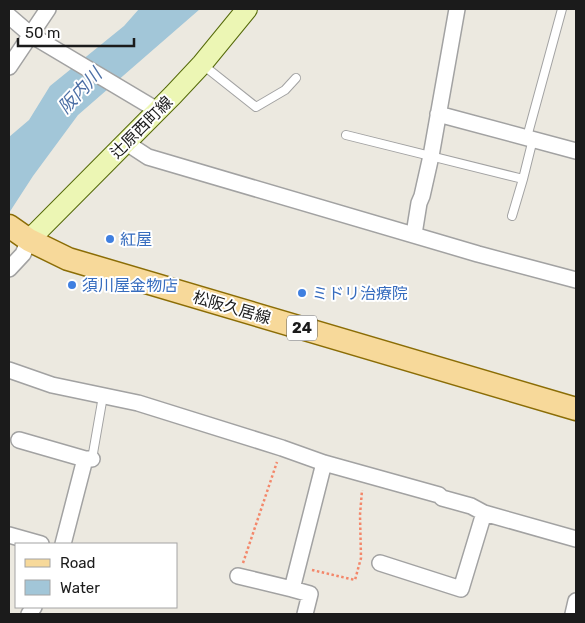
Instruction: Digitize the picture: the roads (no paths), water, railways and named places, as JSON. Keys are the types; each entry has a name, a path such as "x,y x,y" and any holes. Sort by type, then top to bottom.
{"main road":[{"name":"辻原西町線","path":"19,233 125,142 153,108 202,64 247,9"},
{"name":"松阪久居線","path":"19,233 68,259 576,409"}],"street":[{"path":"9,66 16,55 38,39 48,9"},
{"path":"414,234 419,203 432,156 457,9"},
{"path":"9,16 38,39 153,108"},
{"path":"438,114 576,151"},
{"path":"125,142 148,157 478,254 576,280"},
{"path":"9,270 23,254 19,233"},
{"path":"9,370 52,385 138,403 324,463 439,495 442,498 471,506 484,513 576,539"},
{"path":"19,440 89,459 63,543"},
{"path":"292,589 324,463"},
{"path":"380,564 461,589 484,513"},
{"path":"9,534 38,543"},
{"path":"238,576 310,594 305,614"},
{"path":"572,614 576,601"}],"lane":[{"path":"512,216 523,179 530,138 562,9"},
{"path":"202,64 256,106 284,90 296,78"},
{"path":"346,135 523,179"},
{"path":"89,459 103,396"}],"water":[{"name":"阪内川","path":"139,9 200,9 78,115 33,176 9,213 9,137 29,120 50,86 124,26"}],"place":[{"name":"紅屋","path":"110,239"},
{"name":"須川屋金物店","path":"72,285"},
{"name":"ミドリ治療院","path":"302,293"}]}
